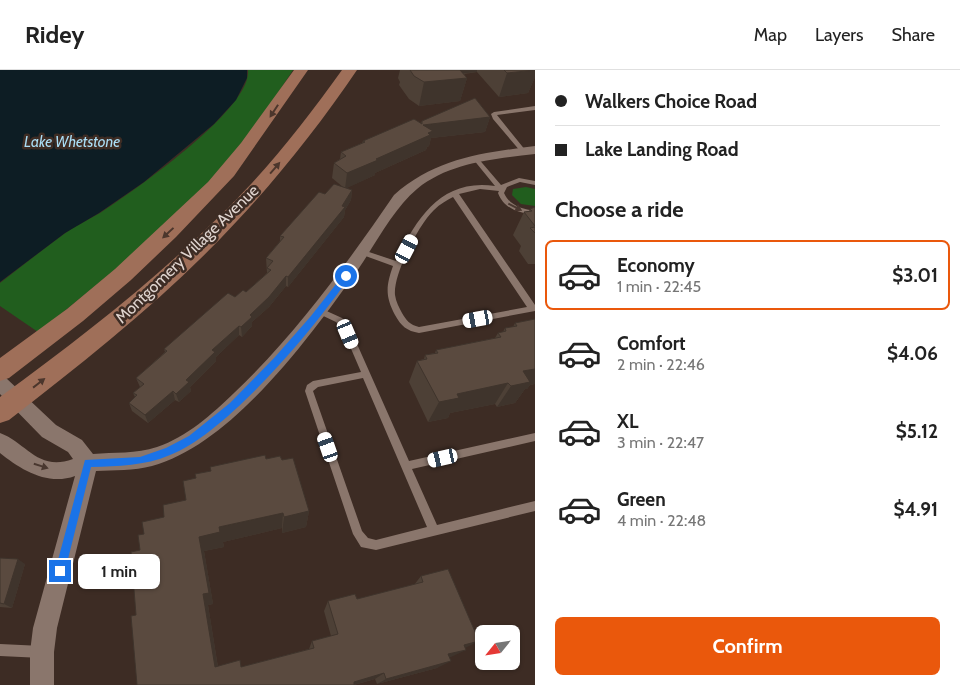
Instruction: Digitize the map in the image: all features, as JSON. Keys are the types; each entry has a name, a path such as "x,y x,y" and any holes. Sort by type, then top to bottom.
{"main road":[{"name":"Montgomery Village Avenue","path":"0,371 91,301 174,227 227,173 268,119 301,70"},
{"name":"Montgomery Village Avenue","path":"0,412 119,319 217,229 283,159 350,70"}],"street":[{"path":"0,441 30,463 61,472 88,463 140,461 169,452 192,439 233,405 278,360 320,310 363,252 399,198 411,186 434,172 475,158 529,151"},
{"path":"0,383 49,431 75,446 88,463"},
{"path":"42,685 42,652 46,628 88,463"}],"lane":[{"path":"529,151 495,118 494,114 535,108"},
{"path":"475,158 501,189 502,196 508,204 518,210 535,213"},
{"path":"455,194 534,308 423,329 413,329 402,320 392,300 391,287 398,265 424,216 435,205 455,194 482,186 501,189 513,181 535,183"},
{"path":"363,252 398,265"},
{"path":"320,310 337,319 345,326 434,531"},
{"path":"366,374 316,384 309,392 358,534 365,543 376,545 535,506"},
{"path":"406,466 535,437"},
{"path":"0,650 42,652"}],"green space":[{"path":"248,70 293,70 267,109 219,171 155,235 38,332 0,306 0,283 64,234 116,202 188,148 231,106 244,86"},
{"path":"526,187 535,189 535,206 521,204 512,195 513,189"}],"water":[{"name":"Lake Whetstone","path":"0,70 247,70 247,78 236,100 214,124 144,182 99,213 65,233 0,282"}],"building":[{"path":"410,70 460,70 467,78 424,82 414,76"},
{"path":"504,70 535,70 507,73"},
{"path":"475,98 490,117 423,125 433,131 428,133 430,135 347,173 334,163 346,156 341,152 365,142 363,141 414,119 422,124 422,121"},
{"path":"334,184 352,190 342,206 345,207 288,277 286,276 269,297 250,315 252,317 212,350 215,352 186,380 189,382 176,394 173,391 145,415 129,403 137,395 133,393 144,384 136,378 167,351 164,349 228,293 235,297 243,290 246,292 271,270 267,268 273,261 266,258 284,237 280,236 319,192 325,194"},
{"path":"535,207 535,226 524,212 532,211 530,209"},
{"path":"535,319 535,369 523,371 530,382 511,386 508,383 457,394 459,398 439,402 417,361 427,359 425,355 438,353 436,350 501,337 498,333 506,331 505,328 517,326 515,323"},
{"path":"265,455 266,459 280,456 282,460 293,458 309,511 284,517 283,513 219,527 220,532 199,537 209,593 203,594 215,667 240,660 241,667 314,648 312,641 338,634 328,601 355,594 357,599 423,582 421,576 448,569 475,632 475,642 464,645 466,650 448,654 451,661 386,679 384,673 354,682 354,685 137,685 131,616 136,615 131,552 140,550 138,535 144,534 142,522 164,517 163,505 186,500 183,481 196,478 195,474 211,471 210,467"},
{"path":"0,558 18,559 4,604 0,603"}],"route":[{"path":"60,571 88,463 140,461 169,452 192,439 220,418 278,360 314,318 346,276"}]}
